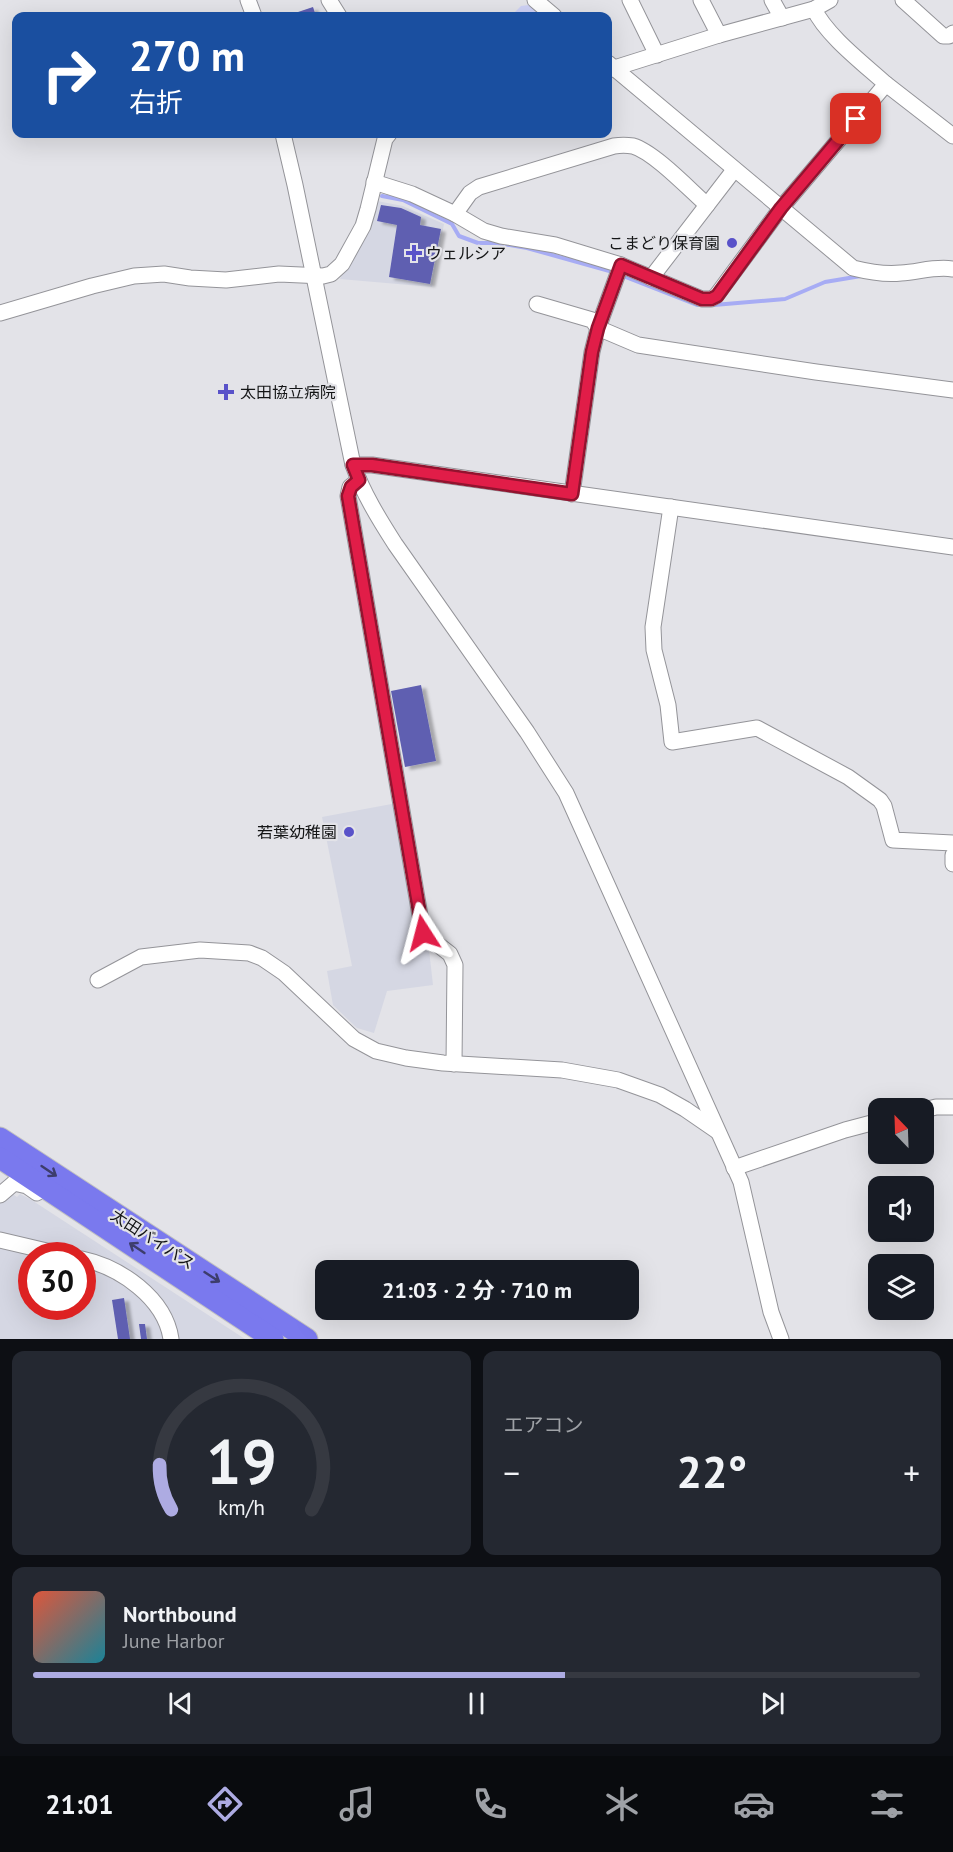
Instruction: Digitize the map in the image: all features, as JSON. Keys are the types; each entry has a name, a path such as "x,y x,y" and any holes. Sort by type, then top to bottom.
{"highway":[{"name":"太田バイパス","path":"0,1138 307,1339"},
{"name":"太田バイパス","path":"0,1158 273,1339"}],"street":[{"path":"535,0 549,12"},
{"path":"630,0 657,55"},
{"path":"701,0 719,35"},
{"path":"772,0 789,16"},
{"path":"612,66 814,9 830,0"},
{"path":"903,0 943,36 953,33"},
{"path":"814,9 819,19 838,39 886,84 953,136"},
{"path":"612,69 683,125 853,268 876,273 901,273 931,268 953,269"},
{"path":"374,182 412,194 455,214 484,231 555,245 621,265 702,299 711,299 717,296 781,208 886,84"},
{"path":"284,138 353,465 359,480 376,514 395,544 507,703 566,793 741,1182 771,1312 781,1339"},
{"path":"0,313 134,276 164,274 212,280 279,274 314,276 331,274 342,264 363,226 386,138"},
{"path":"455,214 470,193 479,187 623,145 634,147 658,161 707,205"},
{"path":"651,278 734,170"},
{"path":"572,494 592,352 598,328 621,265"},
{"path":"537,304 592,320 598,328 638,345 953,390"},
{"path":"353,465 372,465 953,547"},
{"path":"359,480 351,487 348,496 423,933 450,954 455,965 454,1064"},
{"path":"671,507 653,627 654,650 668,705 672,742 757,728 848,777 880,800 884,806 893,840 953,843"},
{"path":"953,855 953,864"},
{"path":"98,980 141,957 200,950 249,953 262,958 284,973 354,1039 376,1051 406,1058 454,1064 562,1070 618,1080 660,1095 717,1131"},
{"path":"934,1108 953,1107"},
{"path":"734,1168 868,1124"},
{"path":"0,1158 6,1175 0,1188"},
{"path":"0,1195 10,1184 18,1183 27,1186 77,1218 95,1221"},
{"path":"0,1240 18,1244"},
{"path":"96,1261 113,1269 142,1291 161,1315 171,1339"}],"shaded area":[{"path":"529,5 538,12 515,12 521,6"},
{"path":"377,201 403,206 444,224 432,287 340,279"},
{"path":"397,803 428,941 433,985 387,991 374,1033 357,1028 333,1005 327,971 352,966 322,817"},
{"path":"0,1186 17,1197 20,1194 30,1199 245,1339 0,1339"}],"building":[{"path":"313,7 315,12 298,12"},
{"name":"ウェルシア","path":"381,205 401,208 421,217 420,225 441,229 430,284 389,277 397,225 377,221"},
{"path":"421,685 436,761 405,767 391,691"},
{"path":"124,1298 130,1339 118,1339 112,1300"},
{"path":"139,1324 145,1324 147,1339 141,1339"}],"waterway":[{"path":"382,196 403,200 452,224 459,236 478,243 497,243 527,248 613,272"},
{"path":"623,276 697,305"},
{"path":"714,305 785,299 825,282 861,276"}],"place":[{"name":"こまどり保育園","path":"732,243"},
{"name":"ウェルシア","path":"414,253"},
{"name":"太田協立病院","path":"226,392"},
{"name":"若葉幼稚園","path":"349,832"}],"route":[{"path":"423,933 348,496 351,487 359,480 353,465 366,464 572,494 592,352 598,328 621,265 702,299 717,296 781,208 856,119"}]}
